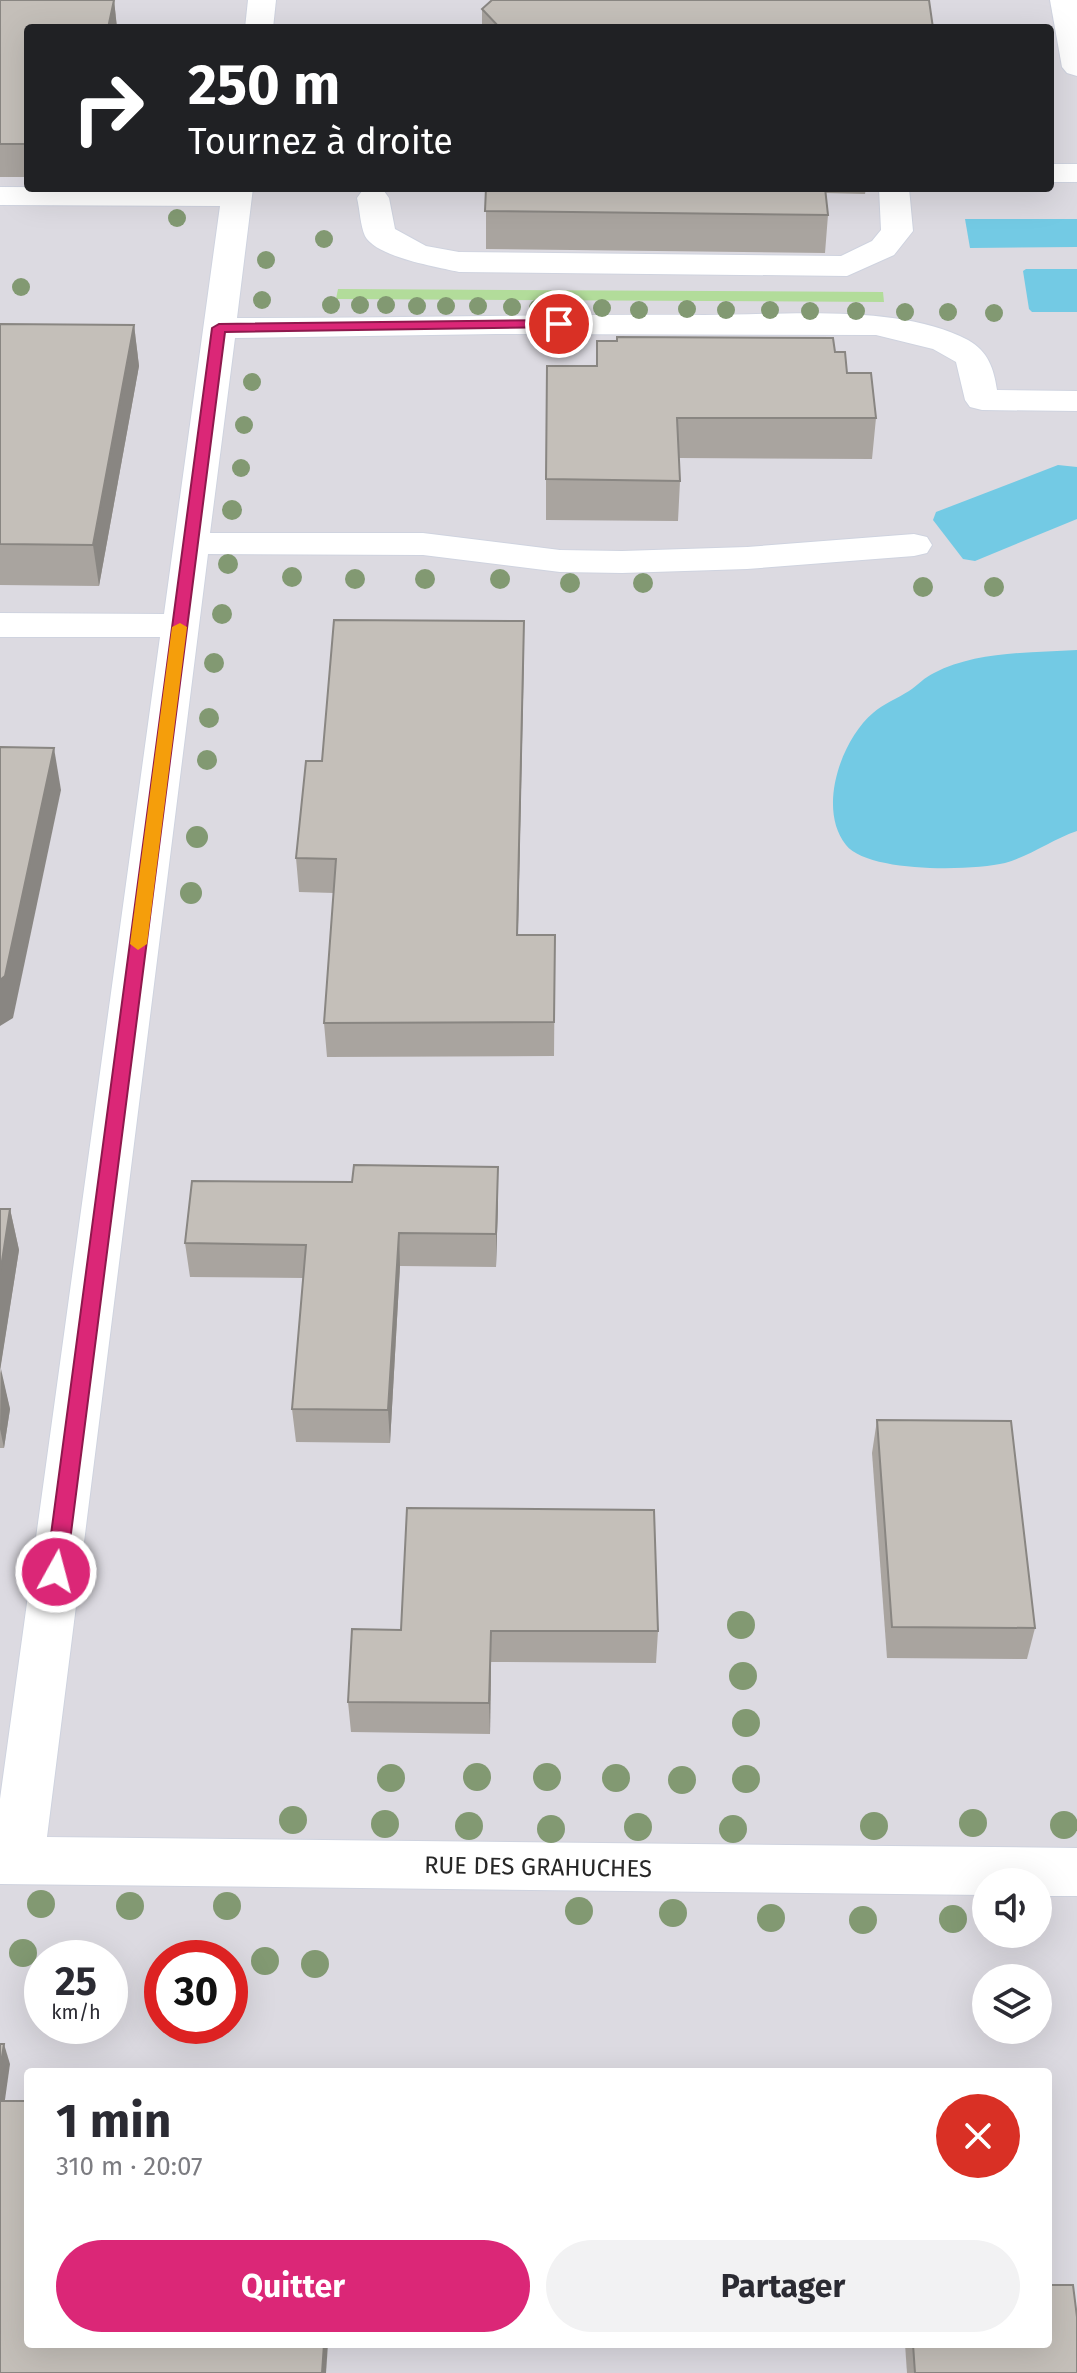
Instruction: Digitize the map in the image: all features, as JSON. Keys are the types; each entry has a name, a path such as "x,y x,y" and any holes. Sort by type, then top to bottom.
{"street":[{"path":"259,24 262,0"},
{"path":"1064,0 1077,67"},
{"path":"1054,173 1077,173"},
{"path":"0,196 237,192 9,1860"},
{"path":"373,198 380,234 417,254 459,262 847,266 883,248 897,231 894,192"},
{"path":"219,328 496,324 876,325 930,337 962,351 974,362 982,400 1077,401"},
{"path":"191,544 412,544 576,562 680,562 914,545"},
{"path":"0,625 180,626"},
{"name":"RUE DES GRAHUCHES","path":"9,1860 1077,1872"}],"shaded area":[{"path":"0,0 1077,0 1077,2373 0,2373"}],"green space":[{"path":"338,289 883,292 884,302 336,299"}],"water":[{"path":"965,219 1077,219 1077,247 970,248"},
{"path":"1077,269 1077,312 1032,312 1023,271"},
{"path":"1058,465 1077,467 1077,519 975,561 963,559 933,520 936,512"},
{"path":"1077,650 1077,831 1014,860 969,868 921,868 875,861 846,845 833,813 833,795 851,740 873,713 931,675 951,666 1004,654"}],"building":[{"path":"0,0 114,0 109,24 24,24 24,144 0,144"},
{"path":"492,0 929,0 932,24 496,24 482,9"},
{"path":"486,192 825,192 828,215 485,211"},
{"path":"0,324 134,325 93,545 0,544"},
{"path":"617,337 833,338 835,352 845,352 847,373 871,373 876,418 677,418 680,481 546,479 547,366 597,366 597,341 617,341"},
{"path":"334,620 524,621 517,935 555,935 554,1022 324,1023 336,859 296,858 306,761 322,761"},
{"path":"0,747 54,748 5,976 0,980"},
{"path":"354,1165 498,1167 496,1234 399,1233 388,1410 292,1409 306,1245 185,1243 192,1181 352,1182"},
{"path":"0,1209 10,1209 0,1274"},
{"path":"877,1420 1011,1421 1035,1628 892,1627"},
{"path":"407,1508 654,1510 658,1631 491,1631 489,1703 348,1702 352,1629 401,1630"},
{"path":"0,2044 4,2044 0,2069"},
{"path":"0,2101 24,2101 24,2348 324,2348 322,2373 0,2373"},
{"path":"1052,2285 1073,2285 1077,2317 1077,2373 915,2373 913,2348 1052,2348"}],"slow traffic":[{"path":"138,944 180,627"}],"route":[{"path":"56,1572 219,328 559,324"}]}
